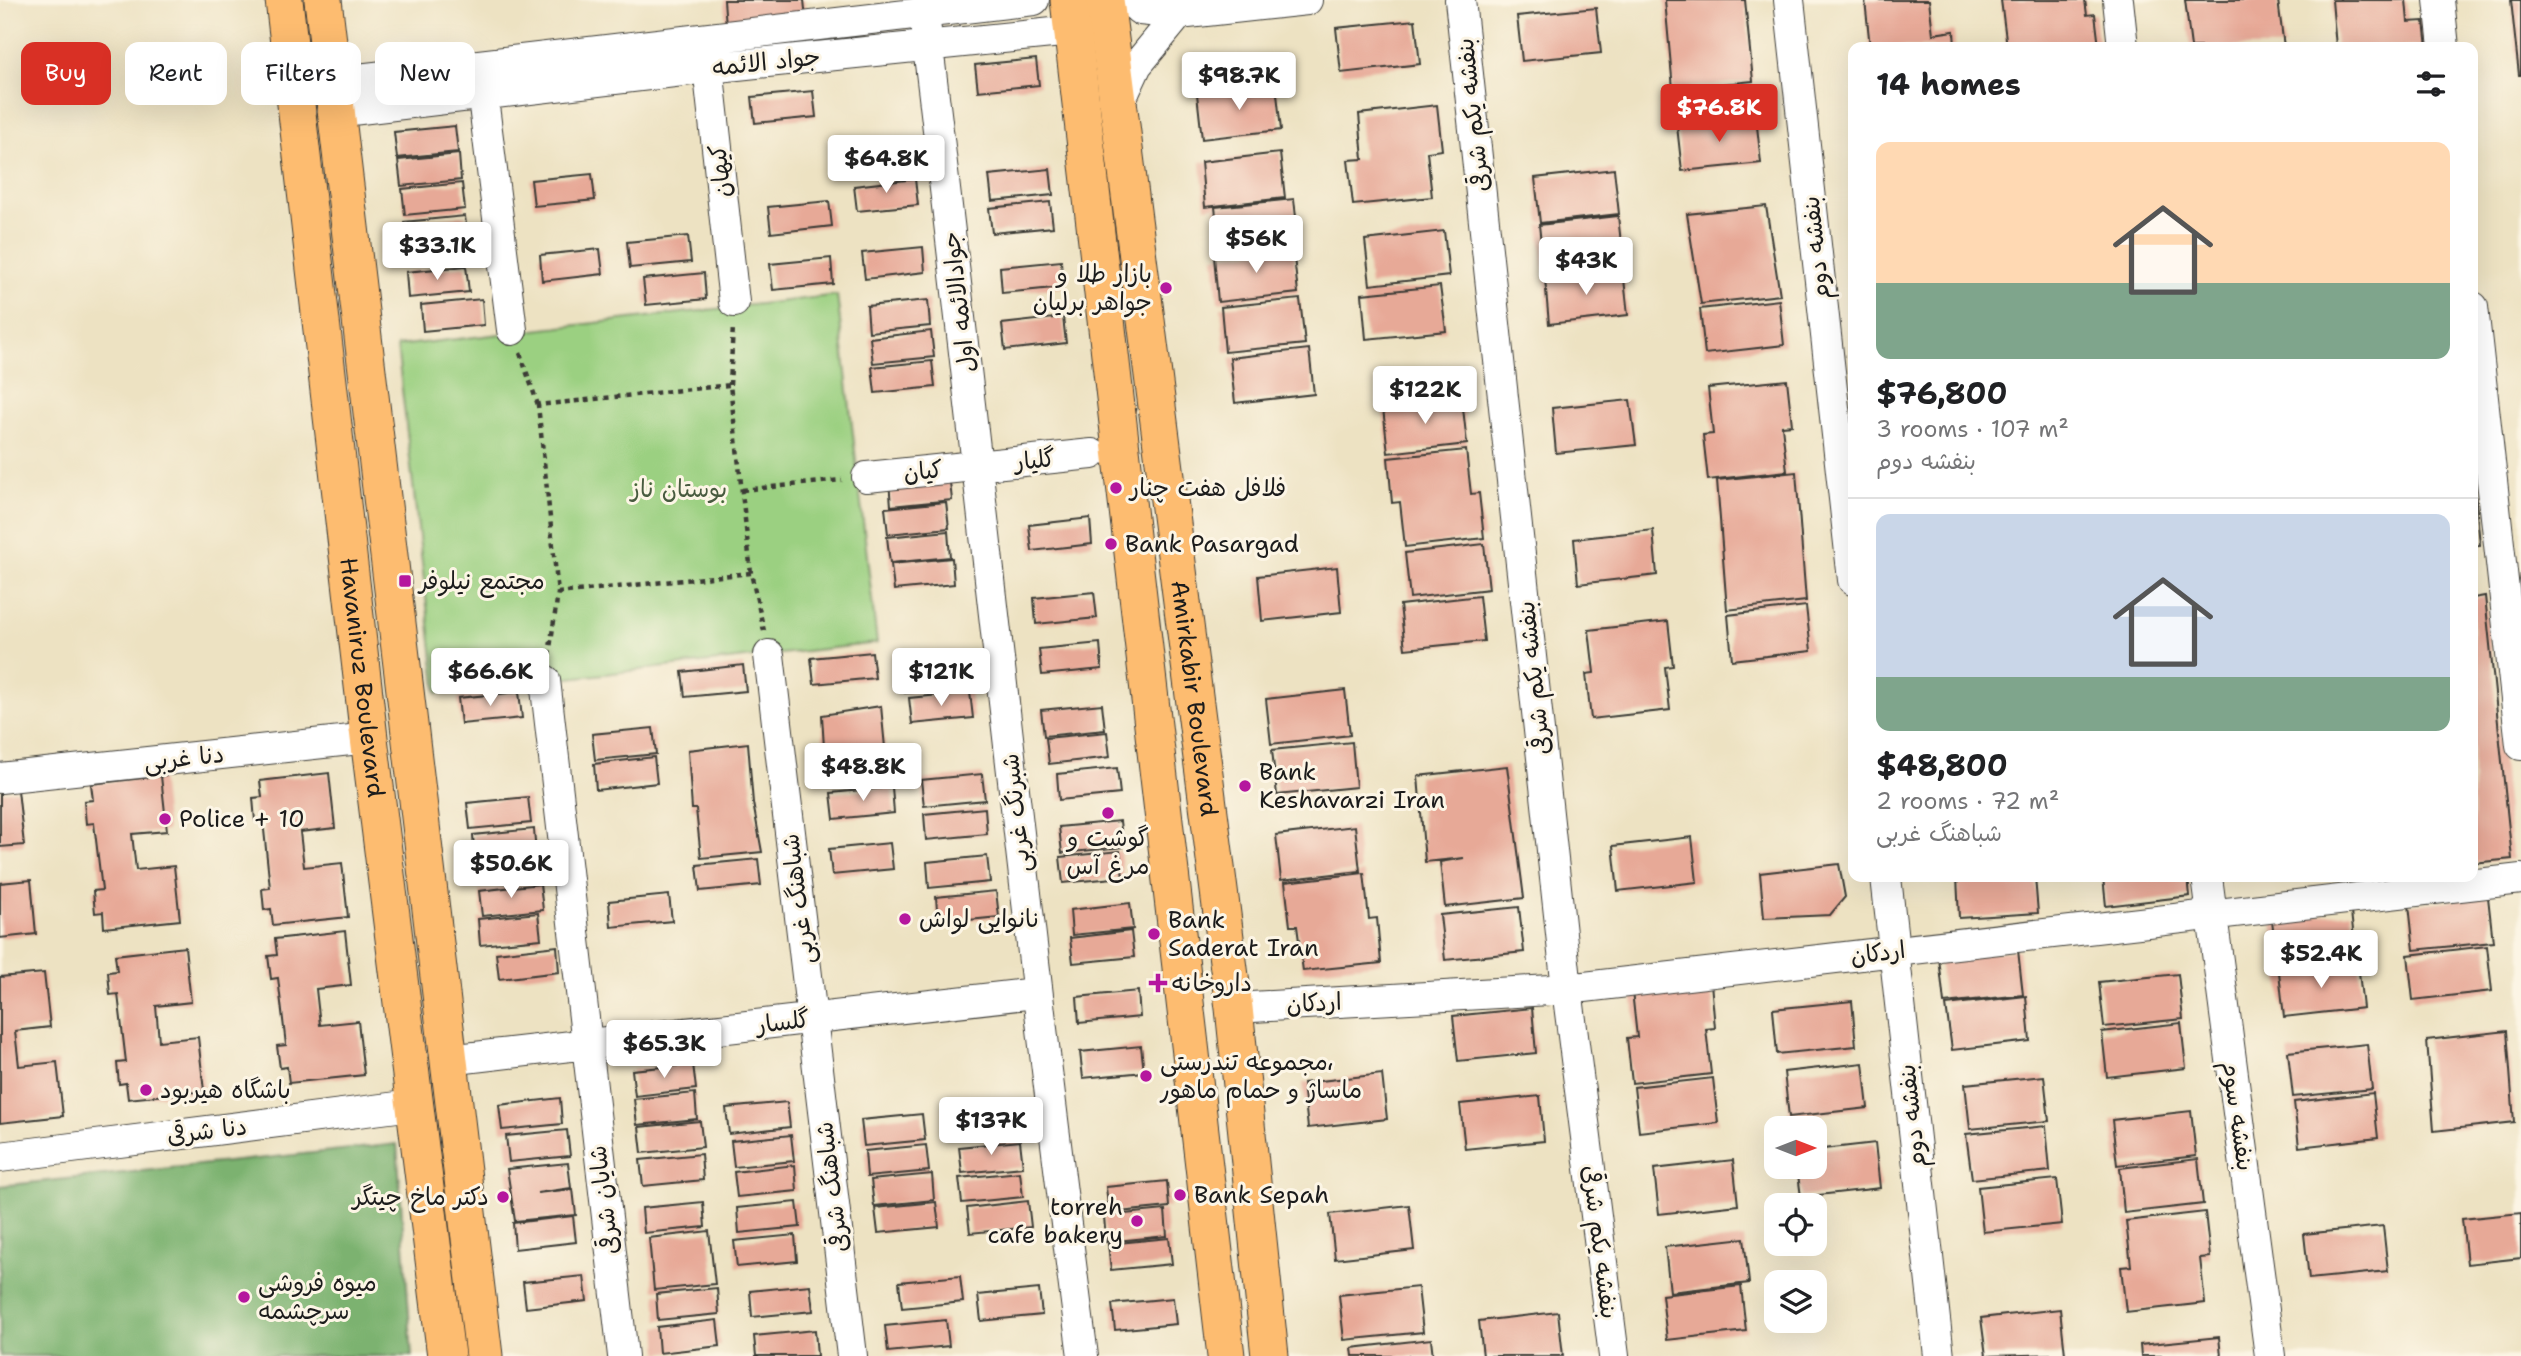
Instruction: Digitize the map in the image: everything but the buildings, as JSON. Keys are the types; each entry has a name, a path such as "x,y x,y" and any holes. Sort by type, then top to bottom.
{"main road":[{"name":"Havaniruz Boulevard","path":"284,0 369,738 446,1356"},
{"name":"Havaniruz Boulevard","path":"323,0 327,42"},
{"name":"Amirkabir Boulevard","path":"1105,0 1234,1008 1270,1356"},
{"name":"Amirkabir Boulevard","path":"1071,16 1226,1356"},
{"name":"Havaniruz Boulevard","path":"334,105 484,1356"}],"street":[{"name":"جواد الائمه","path":"361,94 707,54 924,14 1034,0"},
{"path":"1129,0 1140,10 1179,14 1307,0"},
{"name":"بنفشه یکم شرقی","path":"1460,0 1567,989 1615,1356"},
{"name":"بنفشه دوم","path":"1789,0 1848,535"},
{"path":"2118,0 2122,42"},
{"path":"2439,0 2443,42"},
{"name":"جوادالائمه اول","path":"924,14 979,466"},
{"path":"1117,108 1137,65 1179,14"},
{"name":"جواد الائمه","path":"707,54 928,46 1071,16"},
{"name":"کیهان","path":"707,54 734,302"},
{"path":"481,80 512,330"},
{"path":"2478,353 2521,745"},
{"name":"گلیار","path":"979,466 1092,454"},
{"name":"کیان","path":"867,477 979,466"},
{"name":"شبرنگ غربی","path":"979,466 1035,993 1083,1356"},
{"name":"شباهنگ غربی","path":"769,655 812,1019"},
{"name":"شایان شرقی","path":"545,681 623,1356"},
{"name":"دنا غربی","path":"0,778 369,738"},
{"name":"اردکان","path":"1234,1008 1567,989 2521,878"},
{"name":"بنفشه دوم","path":"1887,882 1939,1356"},
{"name":"بنفشه سوم","path":"2207,882 2270,1356"},
{"name":"گلسار","path":"448,1060 1035,993"},
{"name":"شباهنگ شرقی","path":"812,1019 852,1356"},
{"name":"دنا شرقی","path":"0,1157 413,1105"}],"path":[{"path":"734,302 730,384 751,573 769,655"},
{"path":"512,330 538,405 558,593 545,681"},
{"path":"538,405 730,384"},
{"path":"742,490 867,477"},
{"path":"558,593 751,573"}],"green space":[{"name":"بوستان ناز","path":"837,295 877,643 437,693 397,346"},
{"path":"397,1144 412,1356 0,1356 0,1186"}],"place":[{"name":"بازار طلا و جواهر برلیان","path":"1166,288"},
{"name":"فلافل هفت چنار","path":"1116,488"},
{"name":"Bank Pasargad","path":"1111,544"},
{"name":"مجتمع نیلوفر","path":"405,581"},
{"name":"Bank Keshavarzi Iran","path":"1245,786"},
{"name":"گوشت و مرغ آس","path":"1108,813"},
{"name":"Police + 10","path":"165,819"},
{"name":"نانوایی لواش","path":"905,919"},
{"name":"Bank Saderat Iran","path":"1154,934"},
{"name":"داروخانه","path":"1158,983"},
{"name":"مجموعه تندرستی، ماساژ و حمام ماهور","path":"1146,1076"},
{"name":"باشگاه هیربود","path":"146,1090"},
{"name":"Bank Sepah","path":"1180,1195"},
{"name":"دکتر ماخ چیتگر","path":"503,1197"},
{"name":"torreh cafe bakery","path":"1137,1221"},
{"name":"میوه فروشی سرچشمه","path":"244,1297"}]}
